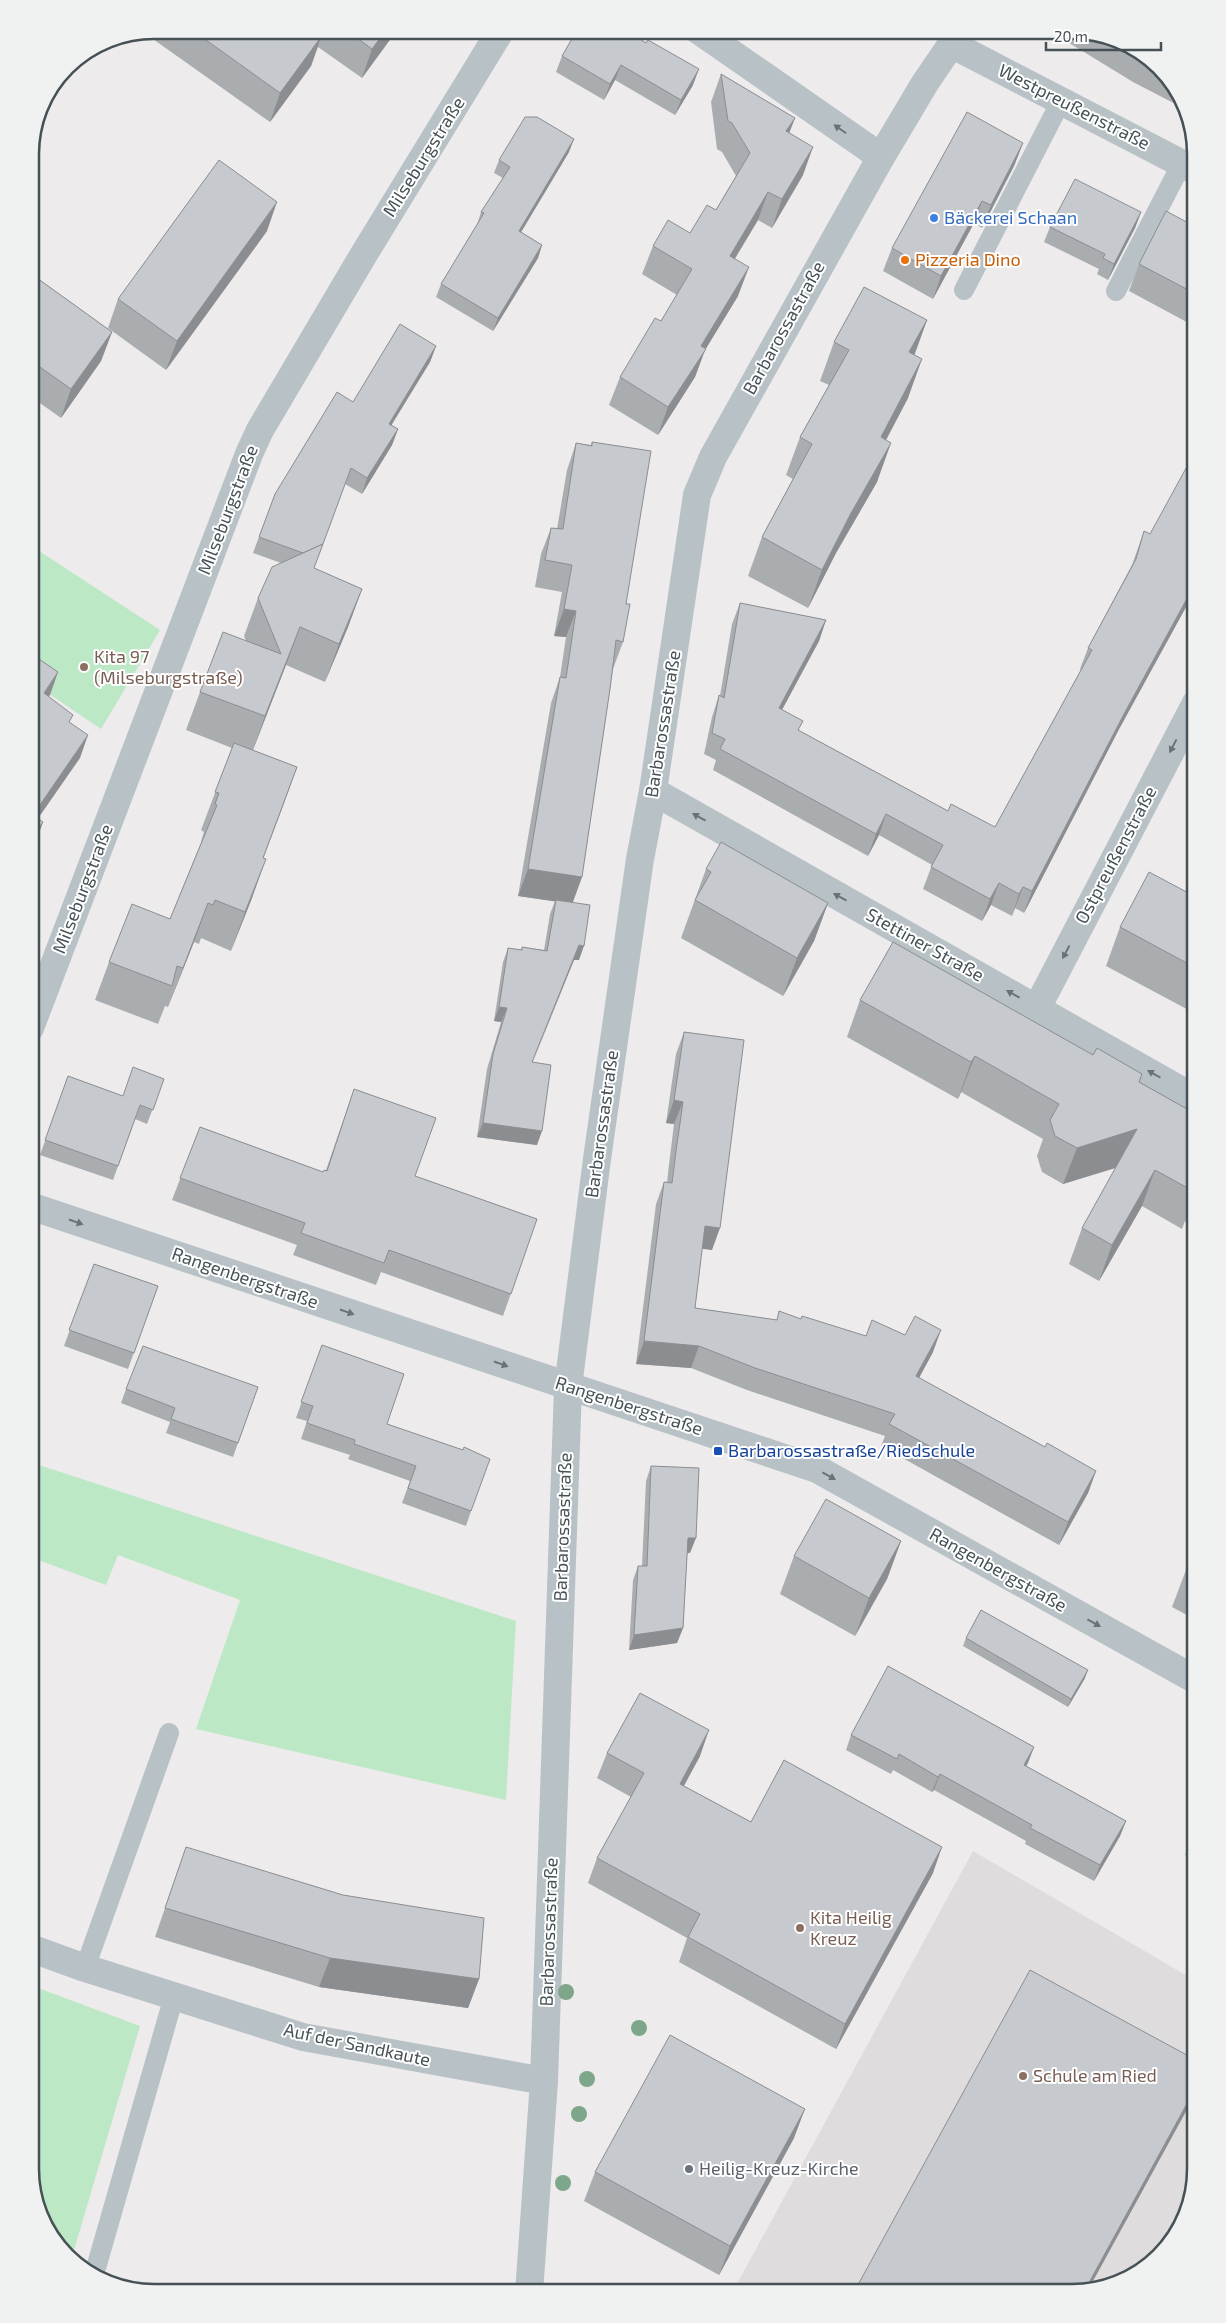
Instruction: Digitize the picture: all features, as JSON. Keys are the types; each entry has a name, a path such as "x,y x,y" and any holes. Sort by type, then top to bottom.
{"street":[{"name":"Milseburgstraße","path":"39,1004 239,480 260,430 364,254 496,39"},
{"path":"711,39 880,157"},
{"name":"Barbarossastraße","path":"529,2284 544,2080 568,1386 597,1159 640,859 653,792 698,495 704,476 731,423 880,157 955,39"},
{"name":"Westpreußenstraße","path":"959,39 1061,101 1187,166"},
{"name":"Ostpreußenstraße","path":"1037,1008 1187,720"},
{"name":"Stettiner Straße","path":"653,792 1187,1094"},
{"name":"Rangenbergstraße","path":"39,1209 817,1469 1187,1675"},
{"name":"Auf der Sandkaute","path":"39,1951 85,1968 302,2037 544,2080"}],"lane":[{"path":"964,290 1061,101"},
{"path":"1116,291 1187,170"},
{"path":"85,1968 168,1733"},
{"path":"96,2268 174,1996"}],"shaded area":[{"name":"Schule am Ried","path":"973,1851 1187,1976 1186,2184 1181,2206 1168,2233 1154,2251 1142,2261 1116,2276 1095,2282 1072,2284 737,2284"}],"green space":[{"name":"Kita 97 (Milseburgstraße)","path":"39,551 160,630 101,729 39,687"},
{"path":"39,1465 516,1621 506,1800 196,1729 240,1600 118,1555 106,1585 39,1560"},
{"path":"39,1988 140,2026 73,2252 62,2239 47,2213 39,2177"}],"building":[{"path":"205,39 320,39 280,93"},
{"path":"358,39 379,39 372,49"},
{"path":"572,39 640,39 646,43 648,40 699,69 681,100 621,65 610,84 562,56"},
{"path":"721,74 795,118 786,131 813,147 782,199 768,192 730,256 749,267 701,346 706,349 668,407 620,377 655,318 661,321 692,269 653,246 668,220 690,233 707,205 716,210 750,153 732,123 728,121"},
{"path":"967,112 1023,143 991,205 982,201 941,276 892,248"},
{"path":"525,117 537,117 574,139 519,231 542,245 498,318 441,284 484,213 481,212 510,167 499,160"},
{"path":"219,160 277,202 177,341 118,299"},
{"path":"1075,179 1141,212 1114,264 1103,258 1105,254 1050,227"},
{"path":"1166,211 1187,222 1187,289 1139,264"},
{"path":"39,279 112,332 71,389 39,366"},
{"path":"864,287 927,320 909,352 922,359 881,437 891,443 850,515 822,570 762,537 812,444 800,437 849,350 834,342"},
{"path":"400,324 436,346 389,424 398,429 367,478 351,468 323,544 303,553 259,537 275,494 337,392 353,402"},
{"path":"592,442 651,451 626,604 630,604 623,642 616,640 582,877 528,869 560,677 566,678 576,611 564,609 572,565 545,560 551,528 563,529 576,443 592,446"},
{"path":"1187,466 1187,598 1125,712 1032,891 1023,887 1019,894 999,883 990,899 931,867 943,845 886,814 876,834 720,749 725,739 712,733 719,695 724,698 740,603 826,620 779,708 803,721 798,730 948,811 951,804 995,827 1092,650 1088,648 1136,559 1144,531 1150,534"},
{"path":"323,544 314,568 362,589 339,644 300,627 265,716 200,692 223,632 281,654 258,598 272,567"},
{"path":"39,659 58,672 44,693 73,715 69,722 88,735 39,806"},
{"path":"234,743 297,767 263,858 266,859 245,912 215,900 213,905 208,903 183,968 177,966 172,986 109,962 132,904 170,919 217,805 215,804 219,793 215,792"},
{"path":"39,819 43,822 39,828"},
{"path":"721,842 828,903 797,958 695,900 711,872 706,869"},
{"path":"1149,872 1187,892 1187,963 1120,927"},
{"path":"556,900 590,905 584,946 579,945 532,1062 551,1065 542,1131 483,1123 493,1054 507,1008 499,1007 508,948 522,950 522,947 547,951"},
{"path":"893,942 1093,1055 1097,1048 1142,1074 1139,1082 1187,1109 1187,1188 1155,1170 1112,1245 1082,1228 1137,1129 1077,1148 1055,1136 1050,1120 1059,1104 975,1056 971,1062 860,1000"},
{"path":"684,1032 744,1040 720,1228 705,1226 695,1308 777,1320 779,1311 801,1319 802,1316 866,1336 872,1320 905,1335 915,1316 941,1330 916,1376 1045,1447 1047,1443 1096,1471 1068,1522 889,1424 895,1414 755,1368 699,1346 644,1341 664,1182 672,1183 683,1102 674,1100"},
{"path":"133,1067 164,1079 153,1110 140,1105 118,1166 45,1140 68,1076 123,1096"},
{"path":"354,1089 436,1118 415,1176 537,1219 511,1294 389,1250 384,1263 301,1233 305,1223 180,1178 200,1127 323,1172 324,1170 327,1171"},
{"path":"94,1264 158,1286 134,1353 69,1330"},
{"path":"322,1345 404,1374 387,1424 463,1450 464,1447 490,1459 471,1511 408,1488 416,1466 354,1444 355,1440 307,1423 313,1406 301,1402"},
{"path":"143,1346 258,1387 238,1443 171,1419 175,1408 126,1389"},
{"path":"651,1466 699,1468 696,1538 688,1538 683,1628 634,1635 638,1566 647,1566"},
{"path":"826,1499 901,1541 869,1598 794,1556"},
{"path":"981,1610 1088,1670 1071,1699 966,1638"},
{"path":"888,1666 1034,1747 1024,1765 1126,1821 1100,1865 1030,1828 1032,1825 940,1774 938,1777 899,1754 897,1759 851,1735"},
{"path":"640,1693 709,1730 680,1784 751,1822 784,1760 942,1847 845,2024 688,1937 700,1914 597,1858 644,1773 607,1753"},
{"path":"186,1847 343,1895 484,1918 479,1979 330,1958 165,1908"},
{"path":"1030,1970 1187,2055 1187,2103 1089,2283 859,2283"},
{"name":"Heilig-Kreuz-Kirche","path":"670,2035 805,2109 730,2246 595,2172"}],"place":[{"name":"Bäckerei Schaan","path":"934,218"},
{"name":"Pizzeria Dino","path":"905,260"},
{"name":"Kita 97 (Milseburgstraße)","path":"84,667"},
{"name":"Barbarossastraße/Riedschule","path":"718,1451"},
{"name":"Kita Heilig Kreuz","path":"800,1928"},
{"name":"Schule am Ried","path":"1023,2076"},
{"name":"Heilig-Kreuz-Kirche","path":"689,2169"}]}
